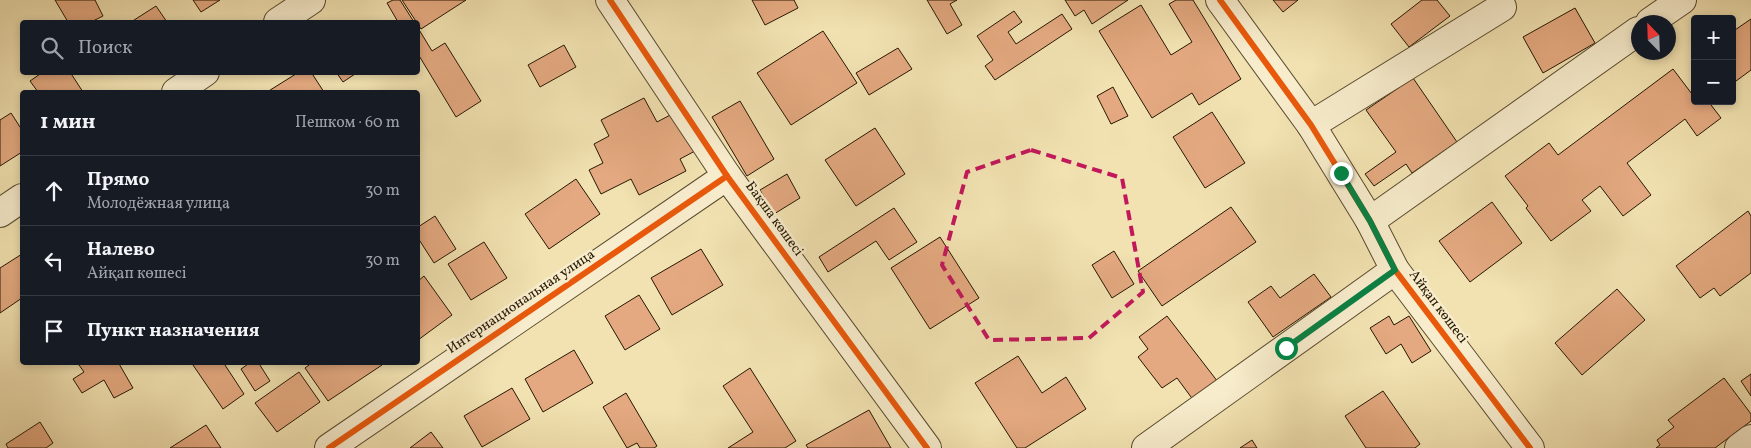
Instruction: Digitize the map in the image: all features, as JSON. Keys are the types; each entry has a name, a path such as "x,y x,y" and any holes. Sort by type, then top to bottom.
{"street":[{"path":"281,20 310,0"},
{"name":"Бақша көшесі","path":"610,0 727,176 927,448"},
{"name":"Айқап көшесі","path":"1220,0 1311,125 1370,221 1395,270 1530,448"},
{"path":"1660,15 1682,0"},
{"path":"1311,125 1502,6"},
{"path":"1370,221 1631,36"},
{"path":"179,90 201,75"},
{"name":"Интернациональная улица","path":"329,448 727,176"},
{"path":"0,213 20,199"},
{"path":"1146,448 1395,270"},
{"path":"1739,448 1751,439"}],"highlighted area":[{"path":"1031,150 1122,178 1143,292 1089,338 989,340 942,265 967,172"}],"building":[{"path":"55,0 95,0 103,16 95,20 67,20"},
{"path":"193,0 220,0 201,12"},
{"path":"393,0 400,0 413,20 397,20 387,3"},
{"path":"402,0 466,0 421,29 420,20 415,20"},
{"path":"752,0 794,0 798,8 765,25"},
{"path":"927,0 957,0 950,4 962,25 947,34"},
{"path":"1065,0 1128,0 1092,24 1084,10 1075,16"},
{"path":"1176,0 1193,0 1241,79 1199,105 1192,93 1152,118 1099,31 1141,5 1171,55 1192,42 1169,4"},
{"path":"1273,0 1298,0 1283,12"},
{"path":"1422,0 1437,0 1450,16 1409,47 1391,24"},
{"path":"156,6 166,20 134,20"},
{"path":"1575,8 1595,43 1543,73 1523,37"},
{"path":"1014,11 1022,22 1008,32 1016,44 1062,14 1072,29 995,80 985,66 993,60 977,36"},
{"path":"1751,19 1751,70 1736,81 1736,60 1736,29"},
{"path":"420,31 432,51 445,43 481,101 456,117 420,57"},
{"path":"823,31 857,83 791,125 757,73"},
{"path":"564,45 576,67 540,87 528,65"},
{"path":"898,48 912,69 869,95 856,73"},
{"path":"1673,69 1691,93 1691,105 1711,105 1721,118 1697,136 1685,119 1627,163 1651,195 1623,216 1600,186 1582,200 1591,211 1551,241 1505,176 1549,143 1558,155"},
{"path":"39,75 72,75 82,90 37,90 30,81"},
{"path":"294,75 313,75 323,90 270,90"},
{"path":"338,75 354,75 343,82"},
{"path":"1413,78 1457,142 1412,173 1406,164 1374,186 1365,174 1396,152 1366,110"},
{"path":"1113,87 1128,116 1111,124 1097,96"},
{"path":"644,98 657,122 676,112 695,151 680,159 686,171 639,195 631,179 601,194 589,170 603,163 594,144 609,136 601,120"},
{"path":"740,101 774,159 747,176 712,117"},
{"path":"1212,112 1245,163 1205,188 1173,137"},
{"path":"11,113 20,127 20,153 0,166 0,120"},
{"path":"875,128 905,174 856,206 825,160"},
{"path":"787,174 800,198 774,214 760,190"},
{"path":"576,179 600,214 549,249 525,214"},
{"path":"1492,202 1522,243 1470,282 1439,241"},
{"path":"1231,207 1256,242 1162,306 1138,271"},
{"path":"894,208 917,242 889,260 876,241 828,272 819,257"},
{"path":"1748,211 1751,216 1751,273 1720,296 1714,288 1700,298 1676,266"},
{"path":"435,216 456,249 434,263 420,241 420,226"},
{"path":"940,237 979,298 930,329 891,268"},
{"path":"484,242 507,278 471,300 448,264"},
{"path":"701,249 723,285 672,315 651,278"},
{"path":"1114,251 1134,284 1112,298 1092,265"},
{"path":"20,255 20,299 0,313 0,268"},
{"path":"1314,274 1331,297 1273,337 1248,302 1271,286 1280,298"},
{"path":"424,276 452,315 420,339 420,279"},
{"path":"1617,289 1645,320 1582,375 1555,343"},
{"path":"639,295 660,329 625,350 605,316"},
{"path":"1167,316 1218,382 1194,401 1177,378 1162,388 1138,357 1148,349 1139,337"},
{"path":"1389,316 1394,325 1409,316 1431,351 1412,363 1401,344 1386,354 1370,328"},
{"path":"574,350 593,383 543,412 525,379"},
{"path":"1018,356 1042,393 1066,377 1086,409 1025,448 1017,448 975,383"},
{"path":"79,365 120,365 133,388 114,398 104,380 82,393 73,379 84,372"},
{"path":"193,365 225,365 244,394 223,409"},
{"path":"247,365 260,365 270,381 255,391 241,369"},
{"path":"309,365 382,365 328,401 305,368"},
{"path":"750,368 796,441 785,448 728,448 753,432 723,386"},
{"path":"299,372 320,402 277,432 255,403"},
{"path":"1751,374 1751,396 1741,381"},
{"path":"1724,378 1751,414 1751,421 1715,448 1656,448 1660,445 1657,440 1674,427 1668,420"},
{"path":"512,388 530,419 482,447 464,416"},
{"path":"1383,391 1420,444 1415,448 1366,448 1345,416"},
{"path":"626,393 657,446 654,448 640,448 637,443 627,448 603,407"},
{"path":"869,410 891,448 808,448 806,445"},
{"path":"40,422 53,443 46,448 8,448 6,444"},
{"path":"206,425 221,448 170,448"},
{"path":"431,432 443,448 410,448"},
{"path":"1252,440 1257,448 1240,448"}],"cycle path":[{"path":"610,0 727,176 927,448"},
{"path":"1220,0 1311,125 1370,221 1395,270 1530,448"},
{"path":"329,448 727,176"}],"route":[{"path":"1286,348 1395,270 1370,221 1341,173"}]}
